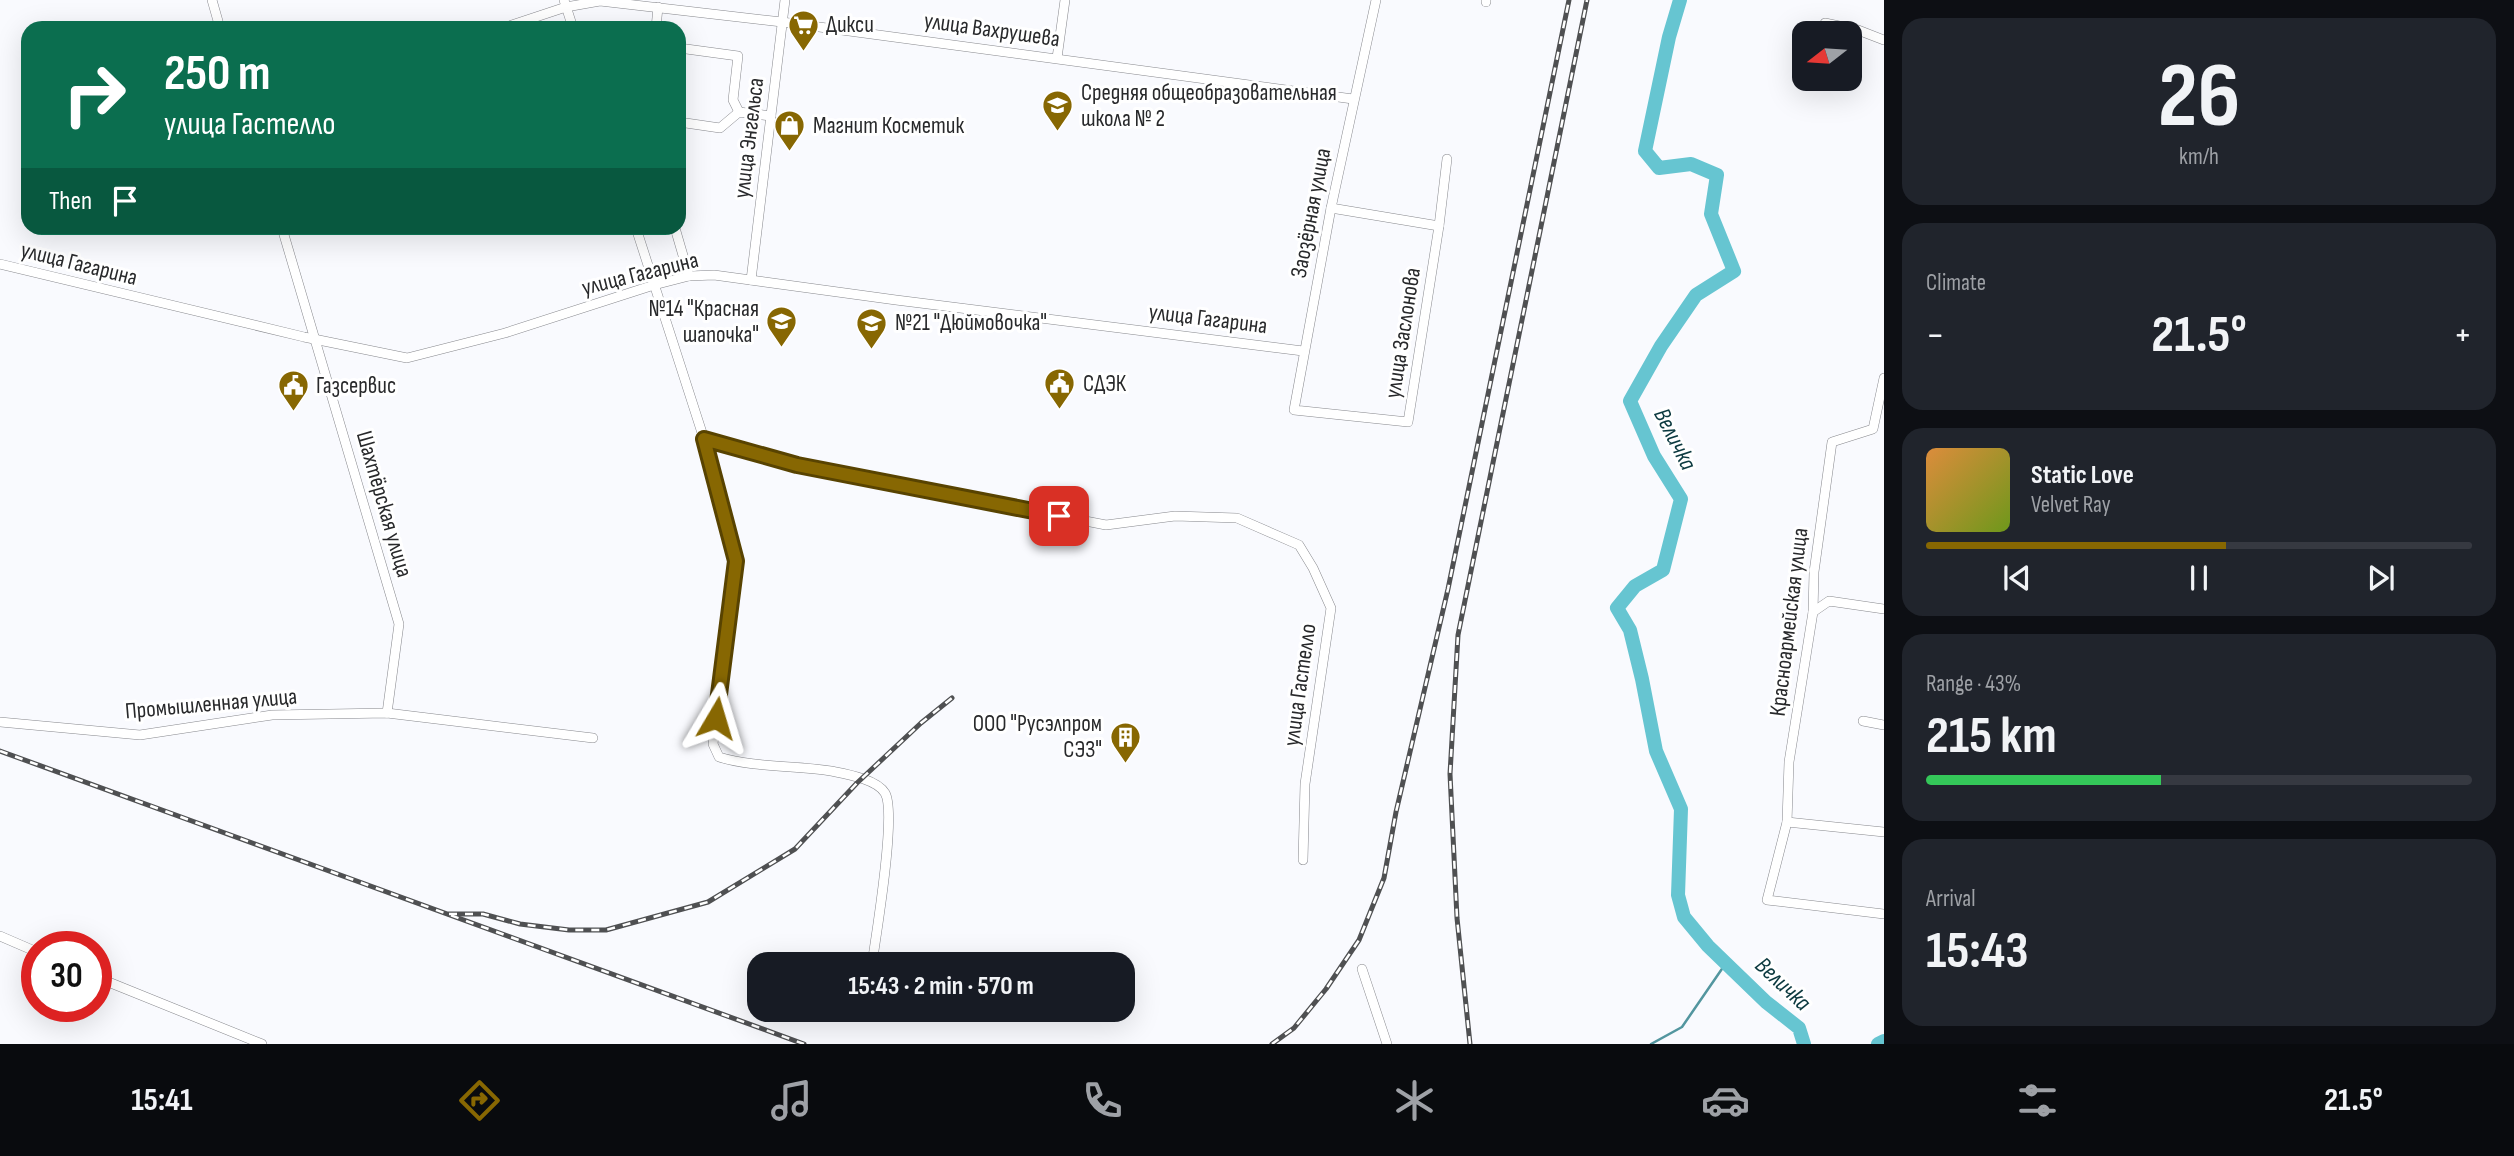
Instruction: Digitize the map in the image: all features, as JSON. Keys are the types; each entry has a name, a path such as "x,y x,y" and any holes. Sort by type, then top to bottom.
{"street":[{"path":"212,0 218,21"},
{"name":"улица Энгельса","path":"751,280 785,0"},
{"path":"1057,58 1065,0"},
{"name":"Заозёрная улица","path":"1303,351 1353,99 1376,0"},
{"name":"улица Вахрушева","path":"520,21 565,3 600,1 782,22 1353,99"},
{"path":"565,3 571,21"},
{"path":"657,21 658,7"},
{"path":"1862,32 1884,40"},
{"path":"686,49 738,56 733,100 739,112"},
{"path":"686,123 720,128 739,112 771,116"},
{"name":"улица Заслонова","path":"1303,351 1294,410 1408,422 1447,159"},
{"path":"1331,208 1439,226"},
{"name":"Шахтёрская улица","path":"284,235 399,624 387,713"},
{"path":"638,235 704,439 736,561 713,744 719,757 737,762 831,771 872,782 884,790 888,800 887,857 874,952"},
{"path":"676,235 689,276"},
{"name":"улица Гагарина","path":"0,264 120,295 407,358 505,333 654,285 689,276 715,275 1303,351"},
{"name":"Красноармейская улица","path":"1884,377 1882,399 1873,429 1832,442 1814,572 1813,612 1789,762 1787,822 1767,900 1884,914"},
{"name":"улица Гастелло","path":"704,439 797,465 1106,525 1175,516 1237,518 1299,545 1331,608 1305,784 1303,860"},
{"path":"1813,612 1829,601 1884,609"},
{"name":"Промышленная улица","path":"0,722 140,735 272,715 387,713 593,738"},
{"path":"1863,721 1884,725"},
{"path":"1787,822 1884,832"},
{"path":"0,936 21,945"},
{"path":"1362,969 1387,1044"},
{"path":"112,983 262,1044"}],"waterway":[{"name":"Величка","path":"1680,0 1669,37 1645,151 1659,168 1691,164 1717,175 1711,214 1734,271 1696,295 1661,346 1630,401 1654,456 1681,499 1663,570 1635,586 1617,608 1630,630 1656,751 1681,809 1678,895 1684,917 1708,946 1766,1002 1799,1028 1804,1044"},
{"path":"1651,1044 1682,1027 1726,963"},
{"path":"1878,1044 1884,1041"}],"railway":[{"path":"1272,1044 1294,1028 1326,989 1359,940 1384,878 1396,812 1448,589 1569,0"},
{"path":"1470,1044 1457,918 1450,774 1458,635 1587,0"},
{"path":"449,914 483,914 520,924 569,930 606,930 708,902 795,849 857,783 952,698"},
{"path":"0,751 804,1044"}],"place":[{"name":"Дикси","path":"803,52"},
{"name":"Средняя общеобразовательная школа № 2","path":"1058,133"},
{"name":"Магнит Косметик","path":"790,153"},
{"name":"№14 \"Красная шапочка\"","path":"782,349"},
{"name":"№21 \"Дюймовочка\"","path":"872,350"},
{"name":"СДЭК","path":"1060,411"},
{"name":"Газсервис","path":"293,413"},
{"name":"ООО \"Русэлпром СЭЗ\"","path":"1125,764"}],"route":[{"path":"716,718 736,561 704,439 797,465 1059,516"}]}
